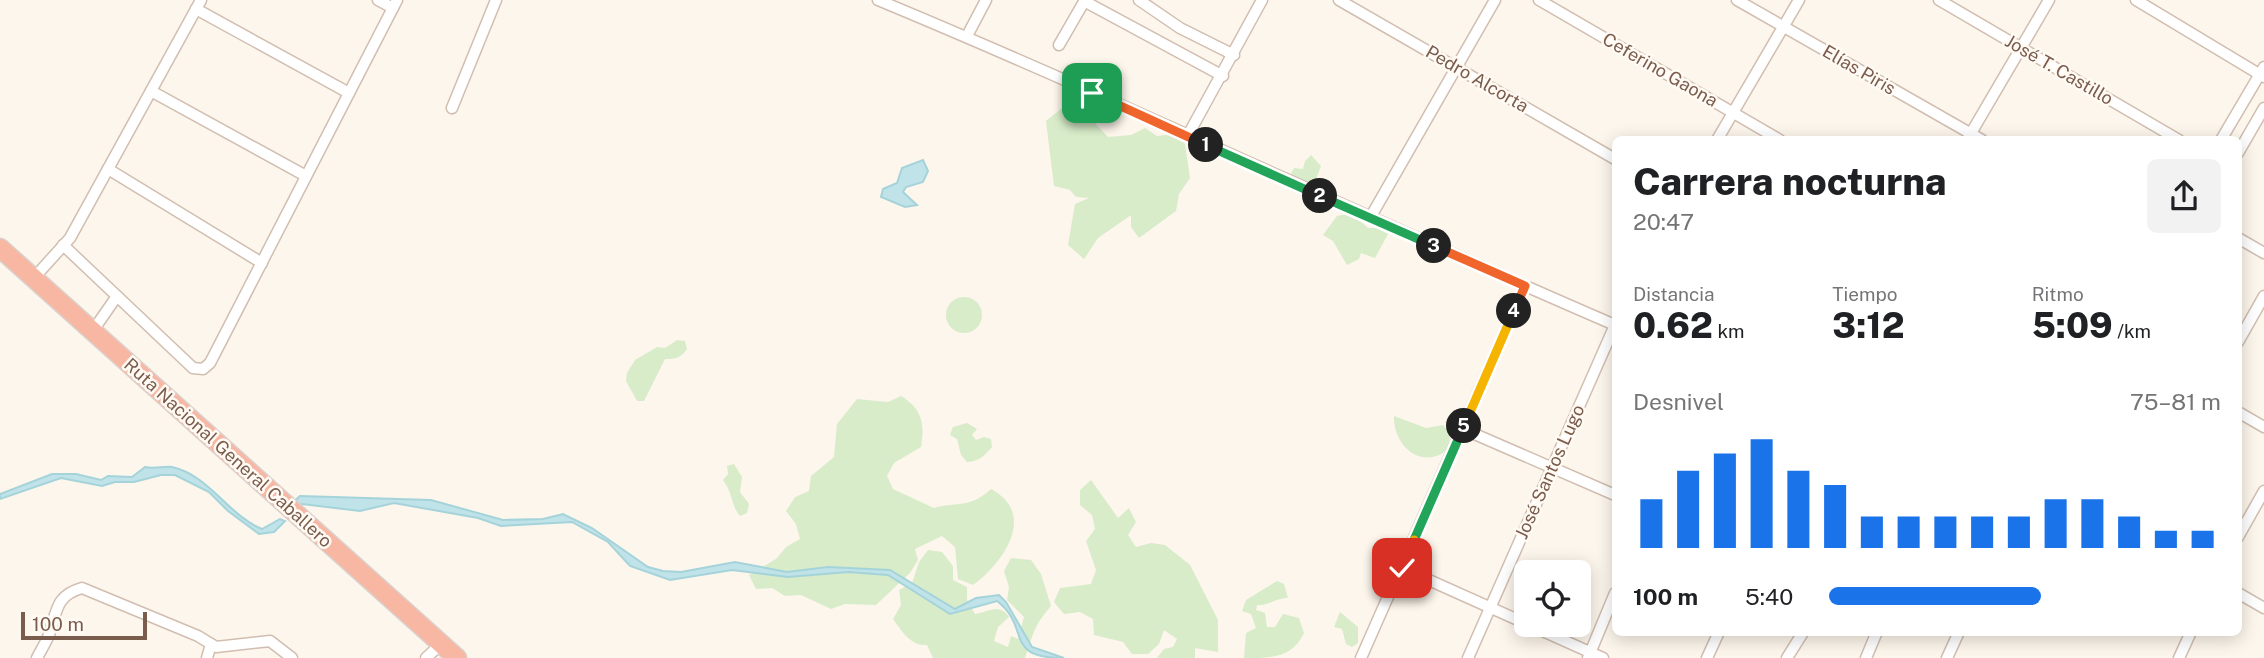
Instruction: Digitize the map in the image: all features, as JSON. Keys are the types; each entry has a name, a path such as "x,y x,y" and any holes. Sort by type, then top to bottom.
{"highway":[{"name":"Ruta Nacional General Caballero","path":"0,248 457,658"}],"street":[{"path":"63,245 193,368 204,369 210,363 395,4 378,0"},
{"path":"452,108 496,0"},
{"path":"967,36 986,0"},
{"path":"1059,45 1084,0 1223,76"},
{"path":"1139,0 1180,28 1234,55"},
{"path":"1187,137 1223,76 1262,0"},
{"name":"Pedro Alcorta","path":"1339,0 1612,157"},
{"path":"1370,218 1496,0"},
{"name":"Ceferino Gaona","path":"1539,0 1773,136"},
{"name":"Elías Piris","path":"1737,0 1967,136"},
{"path":"1719,136 1799,0"},
{"name":"José T. Castillo","path":"1939,0 2172,136"},
{"path":"1970,136 2049,0"},
{"path":"2136,0 2263,72 2223,136"},
{"path":"883,1 1051,72 1187,137 1612,324"},
{"path":"33,279 63,245 108,169 198,4 349,93"},
{"path":"151,91 306,176"},
{"path":"2242,146 2264,108"},
{"path":"108,169 261,264"},
{"path":"2242,240 2264,253"},
{"path":"1361,658 1525,286"},
{"path":"92,332 117,296"},
{"path":"2242,335 2264,296"},
{"name":"José Santos Lugo","path":"1468,658 1612,332"},
{"path":"2242,414 2264,427"},
{"path":"1463,429 1612,494"},
{"path":"2242,530 2264,491"},
{"path":"1402,568 1589,655 1603,658"},
{"path":"37,658 50,634 55,606 68,592 82,588 216,647 270,641 292,658"},
{"path":"2242,595 2264,608"},
{"path":"1589,655 1612,600"},
{"path":"1707,658 1717,636"},
{"path":"1787,658 1801,636"},
{"path":"1866,658 1875,636"},
{"path":"1947,658 1955,636"},
{"path":"2179,658 2189,636"},
{"path":"207,658 211,644"},
{"path":"426,658 441,644"}],"green space":[{"path":"1067,104 1092,120 1108,137 1131,135 1145,128 1157,136 1173,134 1185,144 1190,178 1179,194 1176,211 1139,238 1131,227 1131,215 1098,238 1084,259 1068,245 1075,204 1089,198 1076,197 1070,190 1054,186 1046,121"},
{"path":"1311,155 1321,166 1313,187 1298,182 1291,173 1294,168 1303,169 1305,161"},
{"path":"1351,213 1368,228 1383,228 1388,234 1375,258 1361,253 1359,259 1347,265 1333,241 1323,235 1337,216"},
{"path":"964,297 976,303 982,315 976,327 964,333 952,327 946,315 952,303"},
{"path":"677,340 685,341 687,349 678,357 665,359 644,401 637,401 626,381 627,373 635,360 657,347 665,348"},
{"path":"901,396 918,412 922,424 922,438 921,447 894,463 887,476 893,489 934,508 970,502 991,489 1005,499 1012,511 1014,525 1011,538 995,564 973,585 958,579 955,547 942,536 915,549 918,560 910,573 876,605 845,604 831,609 801,595 785,596 772,588 756,589 749,575 776,559 786,547 800,539 796,524 786,511 795,497 809,491 811,476 834,457 837,424 857,399 888,402"},
{"path":"1394,416 1426,428 1443,425 1450,433 1449,448 1430,457 1420,457 1412,453 1399,437"},
{"path":"967,423 977,429 972,435 976,440 984,437 991,439 992,447 981,458 967,462 961,455 957,439 950,435 953,427"},
{"path":"734,464 742,477 740,492 749,504 747,513 740,516 723,480 728,474 727,466"},
{"path":"1091,480 1118,518 1129,508 1136,522 1128,535 1136,547 1151,543 1165,545 1190,565 1218,620 1218,652 1195,648 1195,658 1157,658 1164,649 1173,647 1177,639 1164,630 1159,644 1148,654 1132,654 1123,642 1094,635 1093,619 1080,612 1064,614 1054,602 1060,588 1091,584 1096,570 1086,541 1095,529 1092,515 1080,505 1080,490"},
{"path":"928,550 942,552 953,566 953,580 967,587 967,600 975,614 993,609 1005,612 1009,617 998,627 994,641 1008,647 1011,636 1018,639 1024,617 1007,600 1009,587 1004,571 1011,558 1031,560 1041,574 1051,606 1037,625 1025,658 933,658 927,645 916,643 903,633 893,619 901,605 899,590 912,583 919,562"},
{"path":"1277,581 1284,584 1288,598 1257,605 1256,610 1265,613 1267,627 1275,627 1283,614 1299,618 1304,633 1294,647 1280,655 1244,658 1246,633 1256,628 1251,614 1242,611 1246,600"},
{"path":"1340,612 1358,627 1358,643 1352,647 1346,644 1342,629 1334,627"}],"water":[{"path":"923,160 928,171 923,182 906,187 903,192 917,205 905,207 881,197 883,189 897,183 902,168"},
{"path":"145,467 172,467 185,471 197,478 239,515 262,529 280,519 285,521 274,532 259,534 228,511 209,492 175,475 102,486 61,478 0,499 0,494 52,474 76,474 101,480 108,476 132,477"},
{"path":"300,496 431,500 503,520 543,519 563,514 592,528 648,567 663,571 681,572 735,562 787,572 828,567 890,570 955,609 976,598 999,595 1006,602 1032,647 1064,658 1032,653 1020,640 1014,621 997,601 950,614 888,575 848,572 788,577 732,570 670,580 630,566 608,542 572,522 501,526 478,518 394,503 360,511 302,504 298,508 292,503"}],"route":[{"path":"1092,93 1525,286 1402,568"}]}
